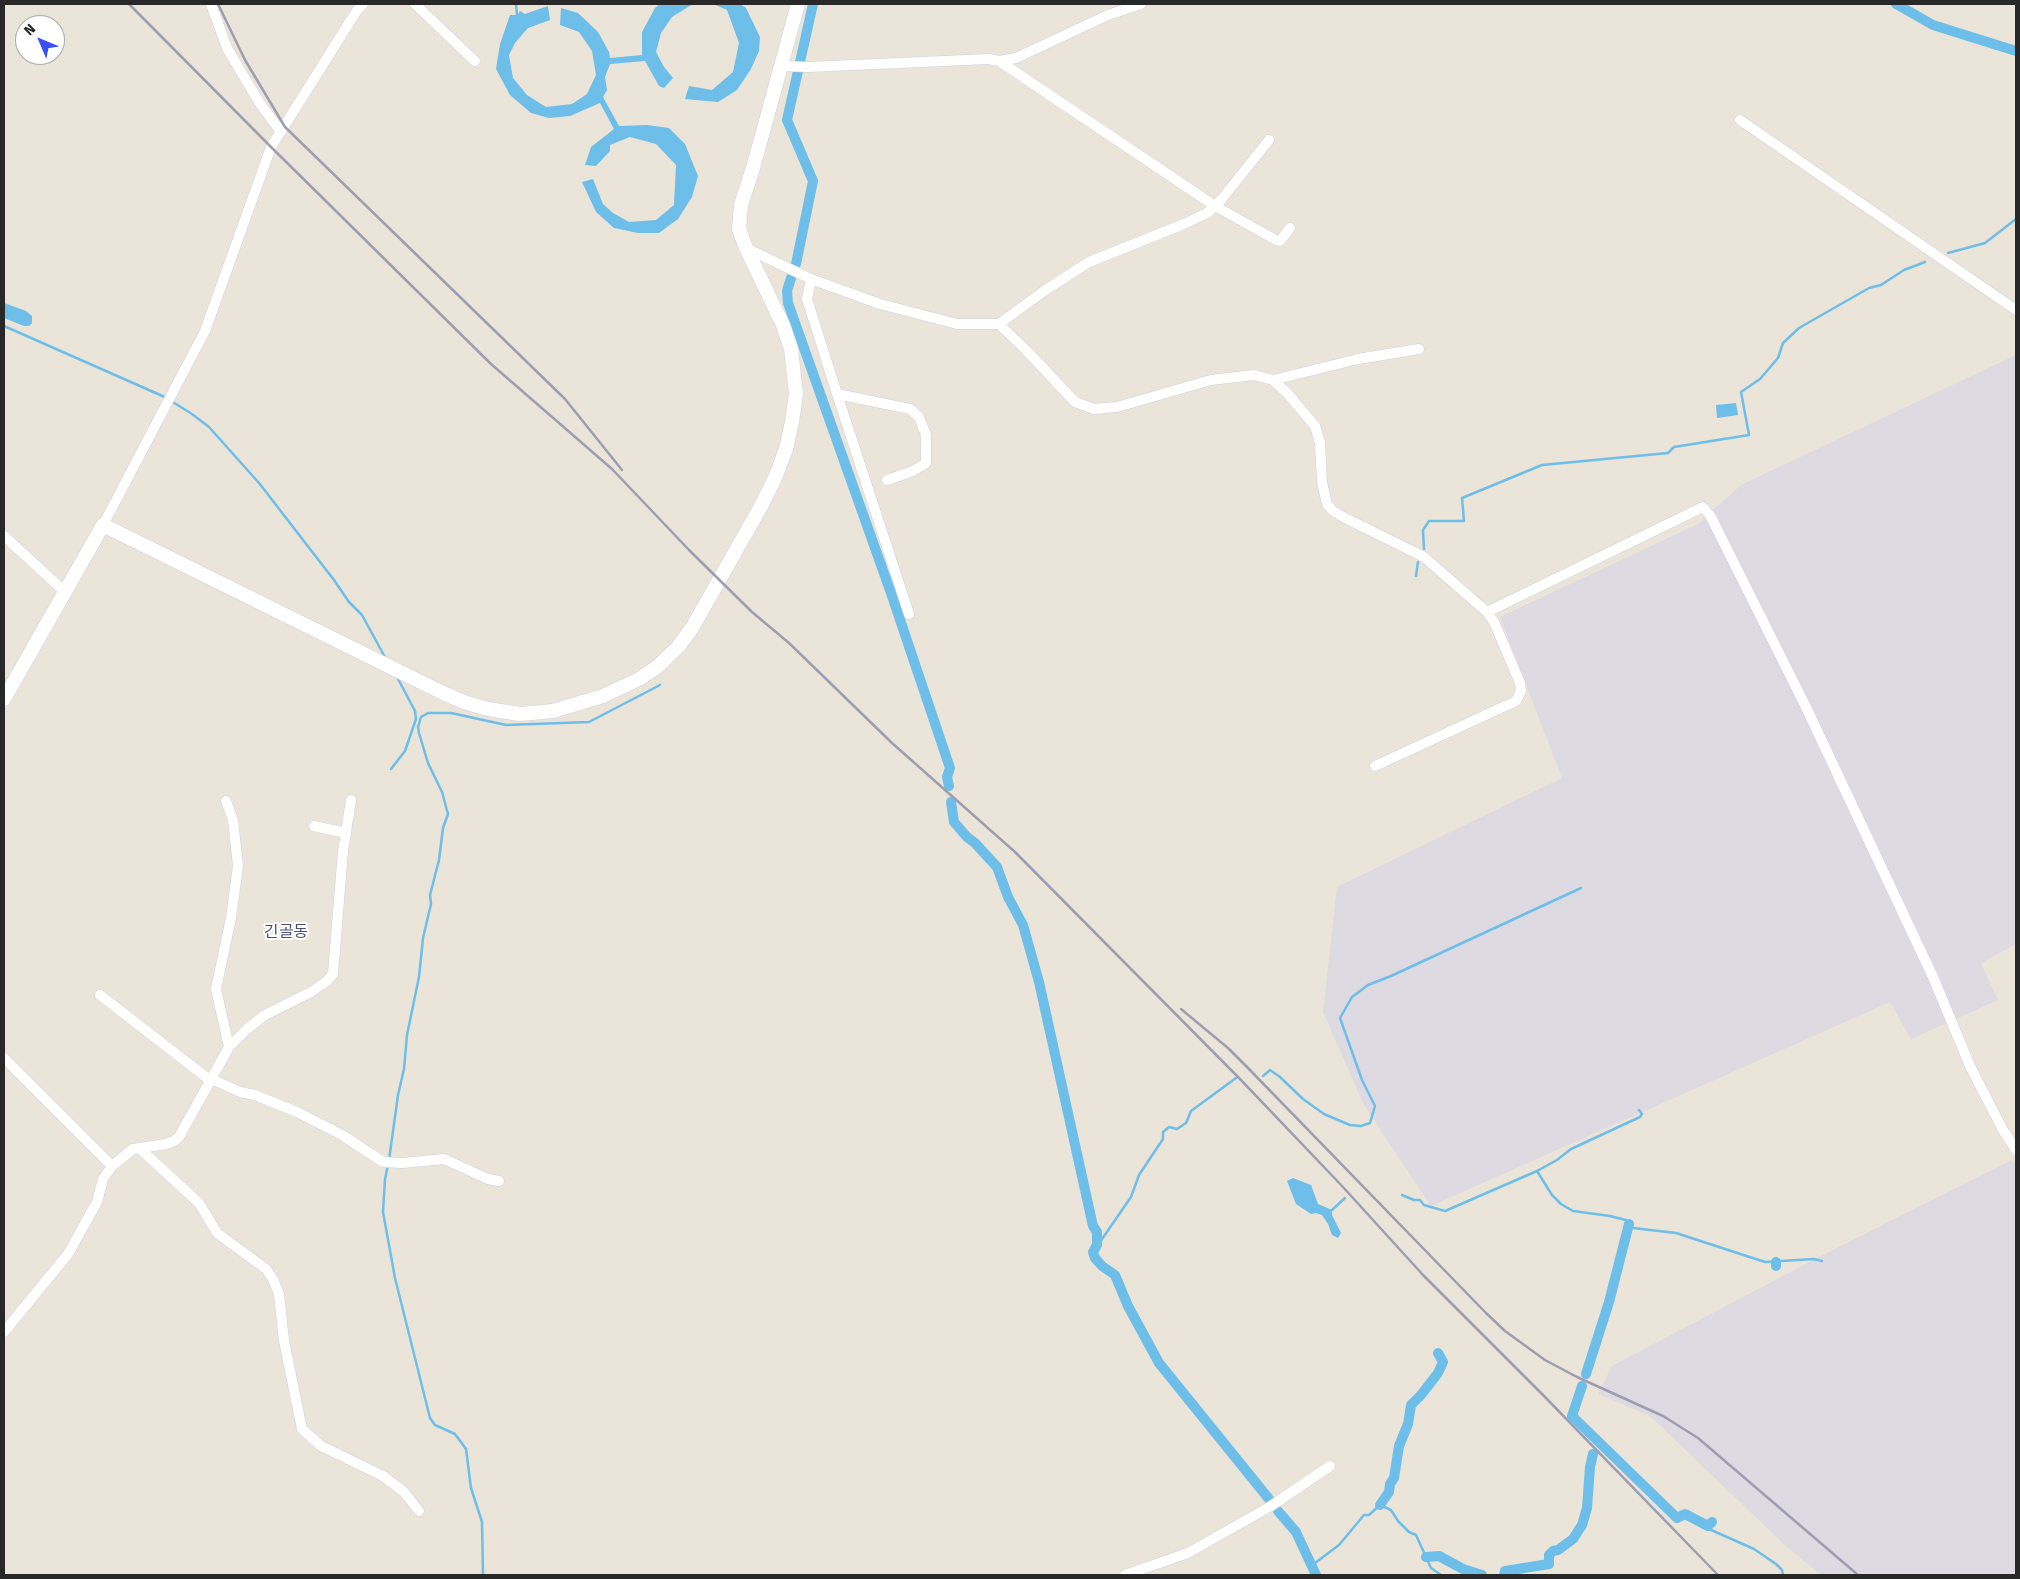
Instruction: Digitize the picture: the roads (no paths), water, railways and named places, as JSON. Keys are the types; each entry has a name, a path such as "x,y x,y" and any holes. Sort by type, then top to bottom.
{"main road":[{"path":"4,699 103,525 464,702 497,711 520,714 554,711 604,696 639,679 658,667 678,647 692,628 760,508 775,478 786,449 792,422 796,394 791,349 783,325 746,248 739,229 741,205 754,168 798,4"}],"street":[{"path":"212,4 227,48 259,102 281,132"},
{"path":"103,525 205,331 271,148 356,12 363,4"},
{"path":"415,4 475,61"},
{"path":"782,66 808,67 989,59 999,61 1016,58 1108,15 1141,4"},
{"path":"999,61 1215,206 1276,240 1280,241 1290,228"},
{"path":"1740,120 2016,310"},
{"path":"746,248 811,280 880,304 957,324 999,324 1044,290 1089,262 1184,224 1206,213 1215,206 1269,140"},
{"path":"811,280 807,299 909,614"},
{"path":"999,324 1075,402 1094,409 1117,407 1211,380 1254,375 1273,380 1288,394 1315,426 1320,443 1322,482 1327,504 1334,511 1424,557 1487,612 1494,622 1520,684 1520,696 1516,701 1504,708 1375,766"},
{"path":"1273,380 1358,359 1419,349"},
{"path":"837,394 910,409 919,417 926,435 926,463 913,471 887,480"},
{"path":"1487,612 1702,507 1711,517 1805,705 1933,977 1970,1066 2016,1150"},
{"path":"4,536 65,592"},
{"path":"4,1332 68,1254 97,1202 103,1179 112,1166 133,1150 166,1144 179,1137 229,1047 265,1015 311,992 334,974 346,833 351,800"},
{"path":"226,801 233,820 238,866 231,918 216,989 229,1047"},
{"path":"314,826 346,833"},
{"path":"100,995 211,1081 216,1081 240,1092 255,1095 297,1112 342,1135 384,1162 402,1163 444,1159 499,1181"},
{"path":"4,1058 112,1166"},
{"path":"139,1148 199,1202 217,1233 266,1269 273,1279 278,1294 284,1342 302,1429 321,1446 383,1476 404,1492 419,1511"},
{"path":"1125,1575 1188,1553 1271,1506 1330,1466"}],"water":[{"path":"660,4 693,4 672,17 661,33 656,52 664,67 673,78 664,88 659,86 645,61 610,64 605,77 607,90 603,97 619,126 647,125 669,128 685,144 698,176 692,197 678,219 659,233 638,233 614,228 596,212 582,182 593,179 603,204 613,213 629,222 656,220 674,205 676,165 656,144 630,137 610,145 610,151 596,166 585,165 591,147 614,129 600,103 570,116 549,118 531,113 510,95 496,69 500,44 510,15 517,15 520,11 525,14 548,6 550,20 528,28 515,43 509,55 513,78 527,95 546,107 572,104 587,94 596,75 592,51 579,32 560,25 561,8 578,13 598,32 609,52 610,58 642,55 642,32 655,8"},
{"path":"713,4 740,4 746,8 760,37 759,51 751,69 737,90 718,102 685,99 689,86 712,90 733,72 739,43 727,10"},
{"path":"4,303 26,311 32,316 32,323 29,326 24,326 4,318"},
{"path":"1736,403 1738,415 1717,418 1716,405"},
{"path":"1293,1178 1311,1185 1318,1204 1332,1210 1332,1215 1341,1233 1338,1238 1332,1235 1322,1215 1311,1214 1296,1204 1287,1181"}],"waterway":[{"path":"516,4 517,15"},
{"path":"796,264 813,181 787,120 813,4"},
{"path":"1896,4 1933,25 2016,51"},
{"path":"1948,253 1985,243 2016,219"},
{"path":"1424,549 1423,530 1429,521 1464,521 1462,498 1542,465 1668,453 1674,447 1749,435 1741,392 1760,379 1778,358 1783,343 1799,328 1869,288 1881,285 1904,270 1925,262"},
{"path":"791,278 787,291 788,303 891,593 950,768 947,777 949,786"},
{"path":"4,326 167,398"},
{"path":"171,401 209,427 259,483 349,602 362,615 386,659"},
{"path":"1416,576 1418,562"},
{"path":"391,769 405,751 416,719 415,711 397,677"},
{"path":"389,1160 398,1095 404,1069 407,1035 419,977 423,938 431,904 430,895 439,860 443,828 448,814 442,792 428,763 419,733 418,727 421,717 428,713 451,713 506,725 589,722 660,685"},
{"path":"951,802 954,822 997,867 1008,897 1023,925 1039,982 1093,1226 1097,1232 1097,1245 1093,1252 1095,1258 1102,1266 1115,1275 1128,1306 1159,1363 1269,1499"},
{"path":"1263,1076 1270,1070 1303,1099 1324,1114 1350,1125 1361,1126 1370,1123 1375,1106 1362,1080 1340,1018 1352,997 1368,985 1581,888"},
{"path":"1100,1242 1131,1197 1139,1175 1163,1139 1163,1132 1169,1127 1177,1129 1186,1123 1191,1111 1236,1078"},
{"path":"1537,1171 1557,1160 1571,1149 1640,1117 1642,1114 1639,1110"},
{"path":"388,1165 385,1179 383,1212 395,1278 430,1418 435,1425 455,1434 466,1449 471,1488 482,1522 483,1575"},
{"path":"1402,1195 1414,1200 1420,1200 1424,1205 1445,1211 1537,1171 1552,1195 1561,1204 1573,1211 1626,1220 1633,1228 1676,1233 1765,1262 1814,1259 1822,1261"},
{"path":"1332,1210 1345,1198"},
{"path":"1586,1374 1609,1302 1629,1224"},
{"path":"1380,1505 1389,1492 1390,1484 1394,1478 1399,1446 1408,1424 1411,1405 1438,1373 1443,1362 1438,1353"},
{"path":"1582,1386 1572,1416 1677,1518 1685,1514 1708,1526 1712,1522"},
{"path":"1504,1575 1505,1571 1549,1564 1549,1555 1573,1539 1582,1525 1587,1508 1590,1467 1593,1454"},
{"path":"1315,1563 1339,1545 1364,1515 1369,1515 1380,1505 1391,1510 1398,1521 1409,1532 1416,1535 1431,1568 1441,1575"},
{"path":"1278,1511 1296,1532 1316,1575"},
{"path":"1708,1526 1709,1529 1754,1549 1776,1564 1782,1570 1783,1575"},
{"path":"1426,1557 1439,1556 1463,1569 1482,1575"}],"railway":[{"path":"129,4 491,364 612,469 690,551 752,612 789,643 892,743 1015,852 1240,1079 1343,1187 1423,1275 1718,1575"},
{"path":"218,4 245,60 285,127 565,399 622,470"},
{"path":"1181,1009 1228,1048 1505,1331 1545,1360 1577,1377 1663,1416 1698,1438 1858,1575"}],"district":[{"name":"긴골동","path":"286,933"}]}
